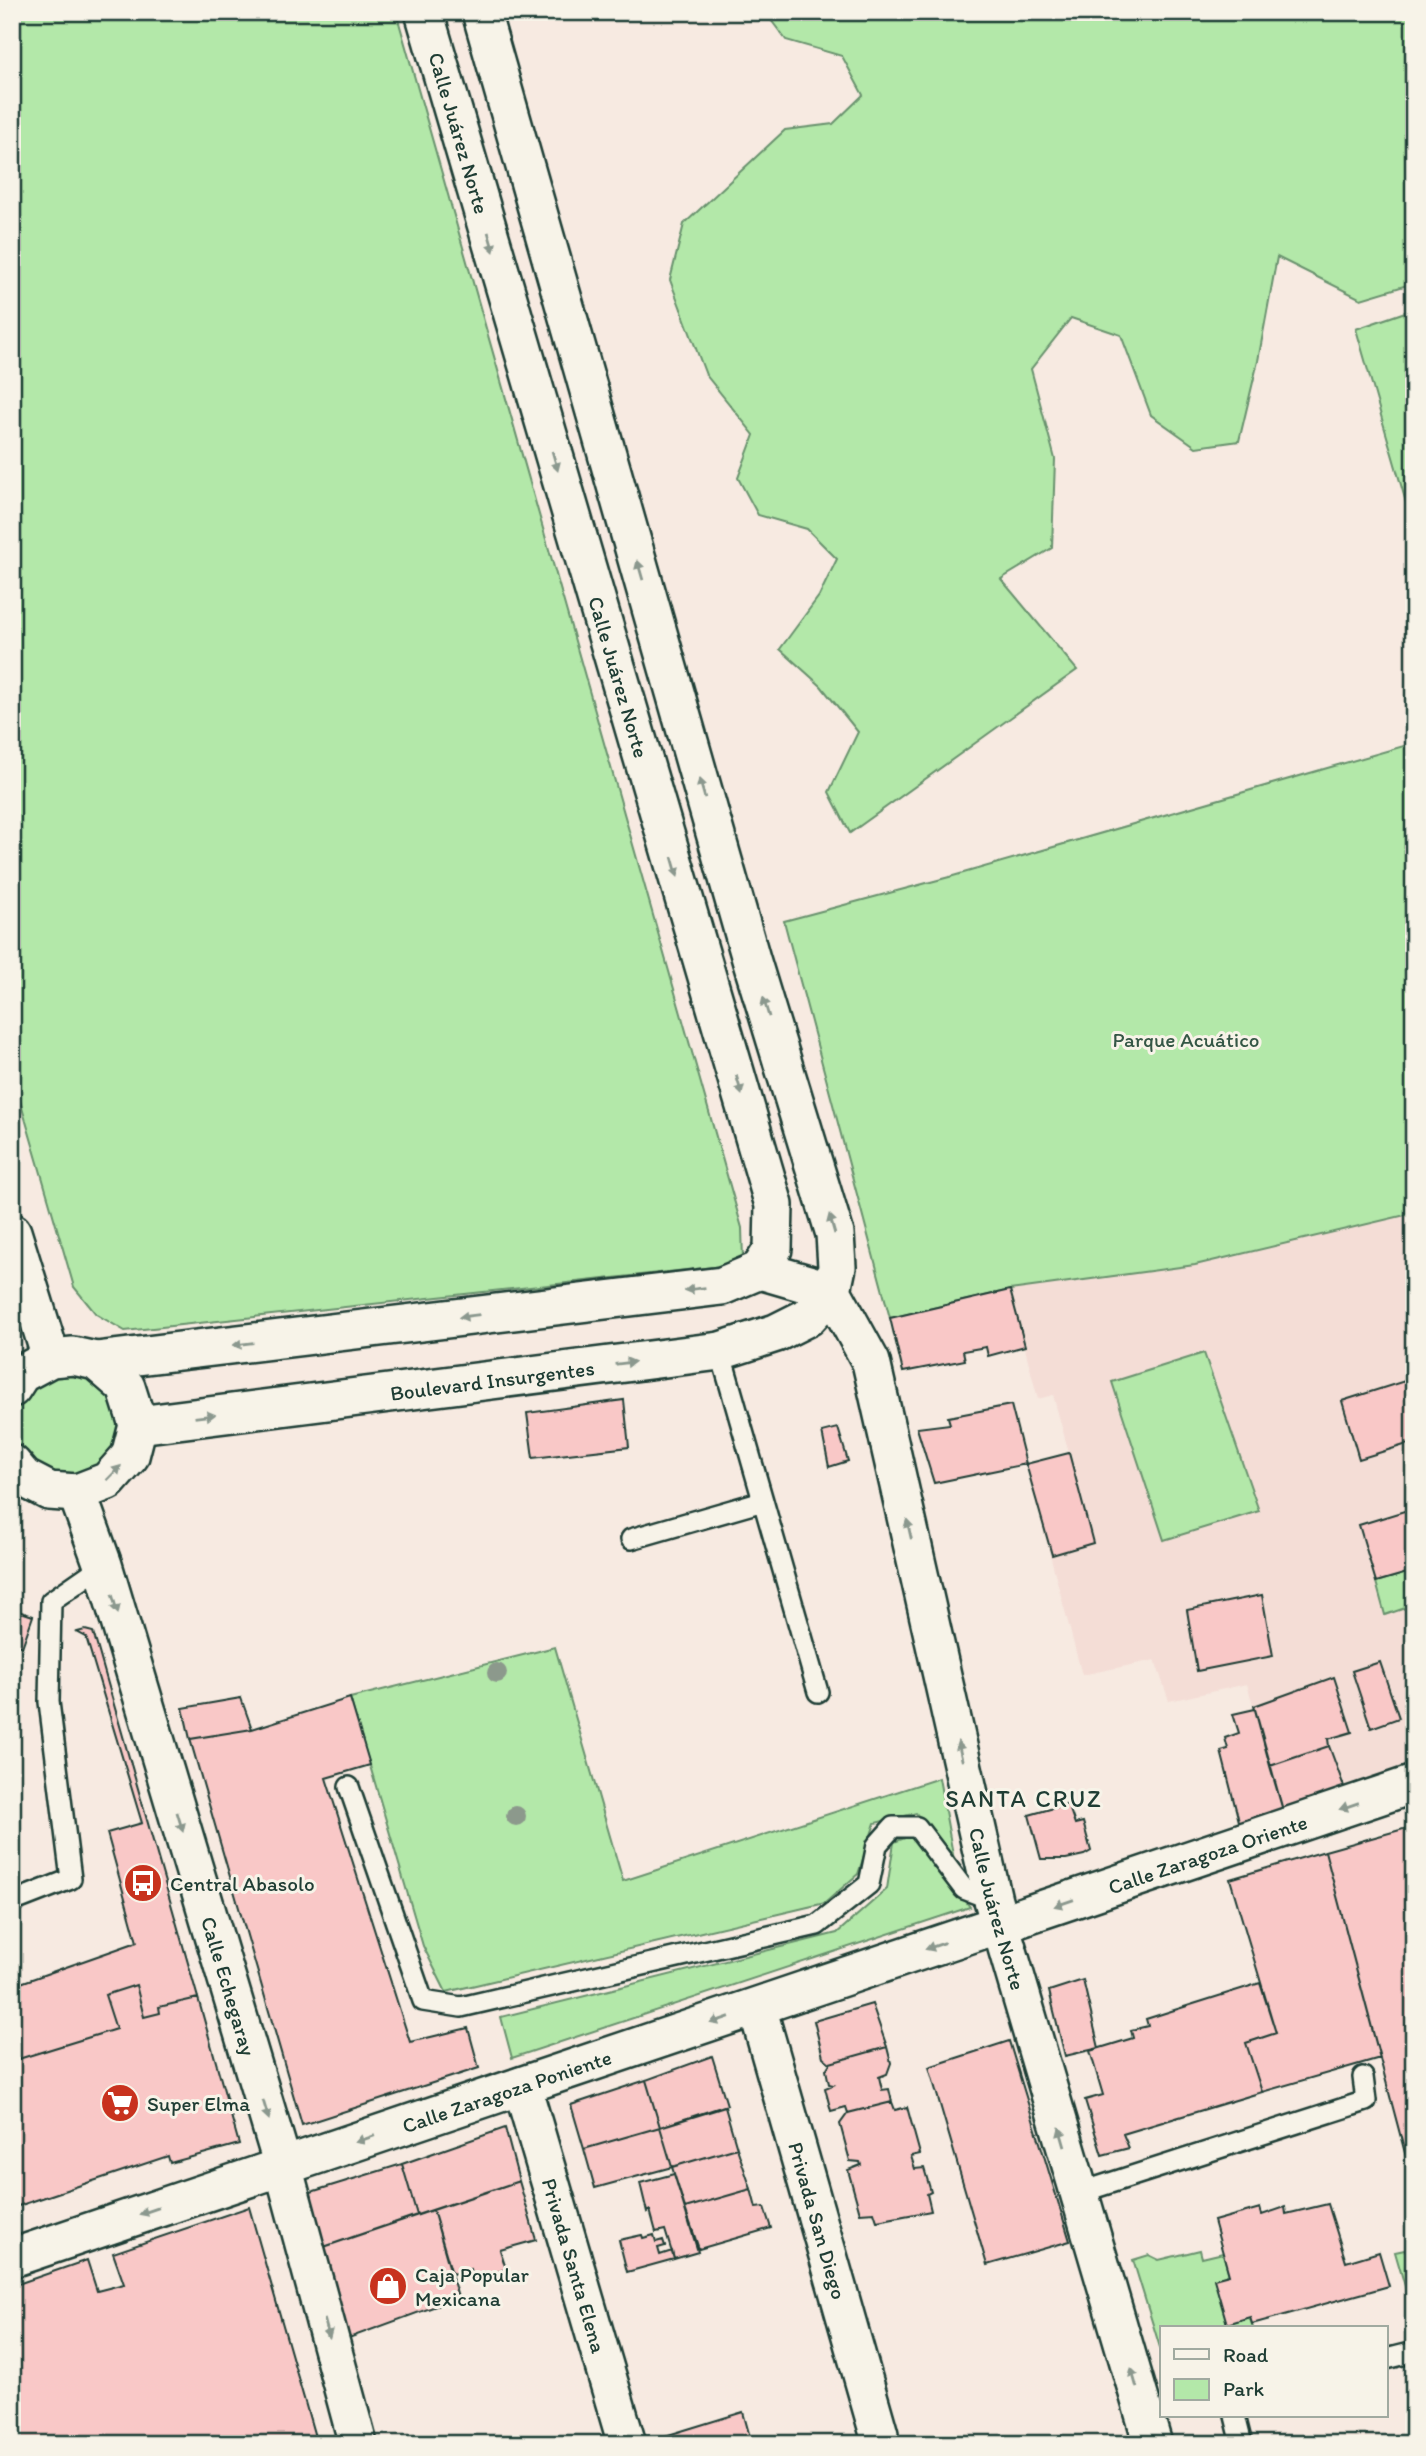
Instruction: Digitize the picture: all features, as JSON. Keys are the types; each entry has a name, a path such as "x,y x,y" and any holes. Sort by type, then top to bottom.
{"street":[{"name":"Calle Juárez Norte","path":"424,12 774,1205 773,1249 760,1270"},
{"path":"12,1388 21,1374 51,1358 74,1356 96,1361 722,1286 760,1270 832,1291 837,1267 835,1234 751,959 481,12"},
{"path":"12,1232 51,1358"},
{"name":"Calle Juárez Norte","path":"832,1291 872,1362 997,1912 1079,2193 1153,2423"},
{"name":"Boulevard Insurgentes","path":"138,1424 720,1350 776,1333 808,1317 832,1291"},
{"path":"16,1476 49,1491 77,1493 108,1481 130,1457 138,1424 126,1387 96,1361"},
{"name":"Calle Echegaray","path":"77,1493 103,1565 283,2166 358,2444"},
{"name":"Calle Zaragoza Oriente","path":"997,1912 1414,1784"},
{"name":"Calle Zaragoza Poniente","path":"12,2258 757,2007 997,1912"},
{"name":"Privada San Diego","path":"757,2007 879,2434"},
{"name":"Privada Santa Elena","path":"522,2086 627,2444"}],"lane":[{"path":"720,1350 818,1692"},
{"path":"631,1539 763,1501"},
{"path":"12,1902 71,1880 50,1702 51,1601 103,1565"},
{"path":"349,1787 423,2001 461,2007 817,1925 869,1884 877,1845 893,1827 918,1827 964,1889 997,1912"},
{"path":"1079,2193 1366,2101 1363,2077"},
{"path":"1388,2358 1414,2352"},
{"path":"1236,2418 1242,2444"}],"shaded area":[{"path":"1414,1213 1414,1768 1284,1814 1247,1684 1169,1701 1155,1660 1082,1675 1026,1464 1069,1453 1053,1395 1038,1399 1010,1290 1195,1265"}],"green space":[{"path":"12,12 396,12 742,1228 743,1260 714,1267 125,1331 96,1314 74,1287 12,1073"},
{"path":"765,12 1414,12 1414,283 1361,299 1277,257 1258,361 1239,441 1196,447 1151,415 1121,335 1071,318 1031,369 1055,459 1052,548 1001,579 1077,670 850,833 829,792 858,732 821,686 780,649 819,596 837,559 807,529 758,515 738,478 754,435 706,375 670,280 684,224 785,130 833,124 863,95 842,56 786,40"},
{"path":"1414,309 1414,530 1356,329"},
{"name":"Parque Acuático","path":"1414,743 1414,1213 1195,1265 1010,1290 890,1318 784,921 953,876"},
{"path":"1204,1353 1259,1511 1164,1540 1112,1382"},
{"path":"60,1370 96,1375 126,1419 109,1465 62,1481 23,1456 16,1445 13,1427 16,1408 24,1391 30,1385"},
{"path":"1414,1571 1414,1605 1385,1615 1376,1582"},
{"path":"555,1647 623,1881 939,1778 954,1860 916,1813 875,1823 858,1874 825,1903 446,1992 423,1946 350,1698"},
{"path":"916,1834 970,1907 512,2058 501,2017 837,1933 887,1889 894,1842"},
{"path":"1414,2248 1414,2317 1395,2252"},
{"path":"1200,2250 1202,2258 1223,2253 1229,2275 1215,2279 1250,2317 1252,2326 1160,2326 1160,2348 1133,2260 1149,2255 1159,2260"}],"building":[{"path":"1010,1290 1025,1346 988,1356 986,1347 963,1351 965,1360 903,1372 890,1318"},
{"path":"1414,1378 1414,1442 1359,1459 1342,1401"},
{"path":"624,1400 629,1447 533,1458 527,1413"},
{"path":"1011,1405 1026,1464 934,1483 917,1428 950,1424 948,1417"},
{"path":"838,1428 848,1461 829,1467 822,1432"},
{"path":"1069,1453 1093,1543 1052,1555 1026,1464"},
{"path":"1414,1508 1414,1571 1376,1582 1359,1525"},
{"path":"1262,1595 1273,1656 1197,1671 1187,1610"},
{"path":"15,1610 33,1616 22,1647 12,1642 12,1617"},
{"name":"Central Abasolo","path":"77,1632 93,1632 198,1998 159,2007 160,2013 144,2017 136,1985 105,1995 116,2029 12,2061 12,1986 137,1942 107,1833 142,1823 86,1637"},
{"path":"1380,1662 1399,1718 1371,1728 1352,1671"},
{"path":"1334,1677 1352,1732 1328,1739 1329,1746 1270,1766 1254,1706"},
{"path":"241,1698 252,1729 190,1739 183,1708"},
{"path":"350,1698 370,1765 326,1778 410,2042 468,2028 479,2068 302,2125 190,1739 252,1729"},
{"path":"1255,1709 1284,1814 1242,1833 1221,1751 1228,1749 1225,1738 1239,1733 1233,1714"},
{"path":"1329,1746 1346,1792 1284,1814 1270,1766"},
{"path":"1068,1804 1075,1824 1083,1822 1091,1851 1066,1859 1041,1859 1029,1815"},
{"path":"1414,1826 1414,2187 1325,1851"},
{"path":"1325,1851 1380,2058 1262,2092 1246,2043 1276,2033 1230,1879"},
{"path":"1083,1980 1099,2048 1065,2056 1049,1991"},
{"path":"1260,1983 1276,2033 1246,2043 1262,2092 1123,2134 1129,2148 1102,2155 1085,2100 1103,2095 1090,2051 1133,2038 1131,2030 1148,2026 1146,2019"},
{"name":"Super Elma","path":"136,1985 144,2017 160,2013 159,2007 198,1998 239,2144 170,2163 168,2156 12,2208 12,2061 116,2029 105,1995"},
{"path":"872,2004 887,2047 830,2063 823,2057 814,2021"},
{"path":"1009,2041 1070,2241 987,2265 929,2067"},
{"path":"887,2047 891,2063 887,2074 879,2077 882,2090 889,2089 892,2102 848,2113 846,2107 831,2111 825,2088 833,2085 829,2084 826,2070 830,2063"},
{"path":"712,2056 727,2105 660,2127 646,2080"},
{"path":"646,2080 660,2127 584,2149 571,2105"},
{"path":"892,2102 895,2110 907,2107 920,2154 911,2156 915,2169 924,2168 931,2192 927,2194 931,2211 877,2221 874,2212 860,2213 848,2170 861,2165 860,2162 850,2161 840,2124 848,2113"},
{"path":"725,2107 737,2148 672,2167 660,2127"},
{"path":"660,2127 672,2167 595,2188 584,2149"},
{"path":"505,2128 519,2181 417,2215 402,2164"},
{"path":"737,2148 751,2189 685,2208 672,2167"},
{"path":"402,2164 417,2215 312,2251 298,2196"},
{"path":"674,2174 698,2252 674,2259 665,2230 656,2232 650,2210 647,2212 640,2183"},
{"path":"519,2181 536,2240 500,2250 506,2269 475,2280 470,2269 452,2274 433,2210"},
{"path":"751,2189 756,2208 764,2207 771,2228 699,2249 685,2208"},
{"path":"1328,2204 1346,2262 1379,2252 1389,2286 1252,2324 1250,2317 1227,2324 1214,2279 1229,2275 1214,2221 1260,2208 1262,2215 1285,2207 1286,2214"},
{"path":"249,2207 317,2444 16,2444 12,2432 12,2286 87,2260 97,2291 124,2284 113,2253"},
{"name":"Caja Popular Mexicana","path":"433,2210 458,2298 338,2342 312,2251"},
{"path":"642,2235 643,2238 654,2235 656,2242 663,2240 665,2246 658,2248 660,2255 672,2251 674,2259 627,2272 619,2240"},
{"path":"743,2412 752,2444 653,2444 652,2440"}],"place":[{"name":"Central Abasolo","path":"143,1883"},
{"name":"Super Elma","path":"120,2103"},
{"name":"Caja Popular Mexicana","path":"388,2286"}],"district":[{"name":"SANTA CRUZ","path":"1024,1798"}]}
